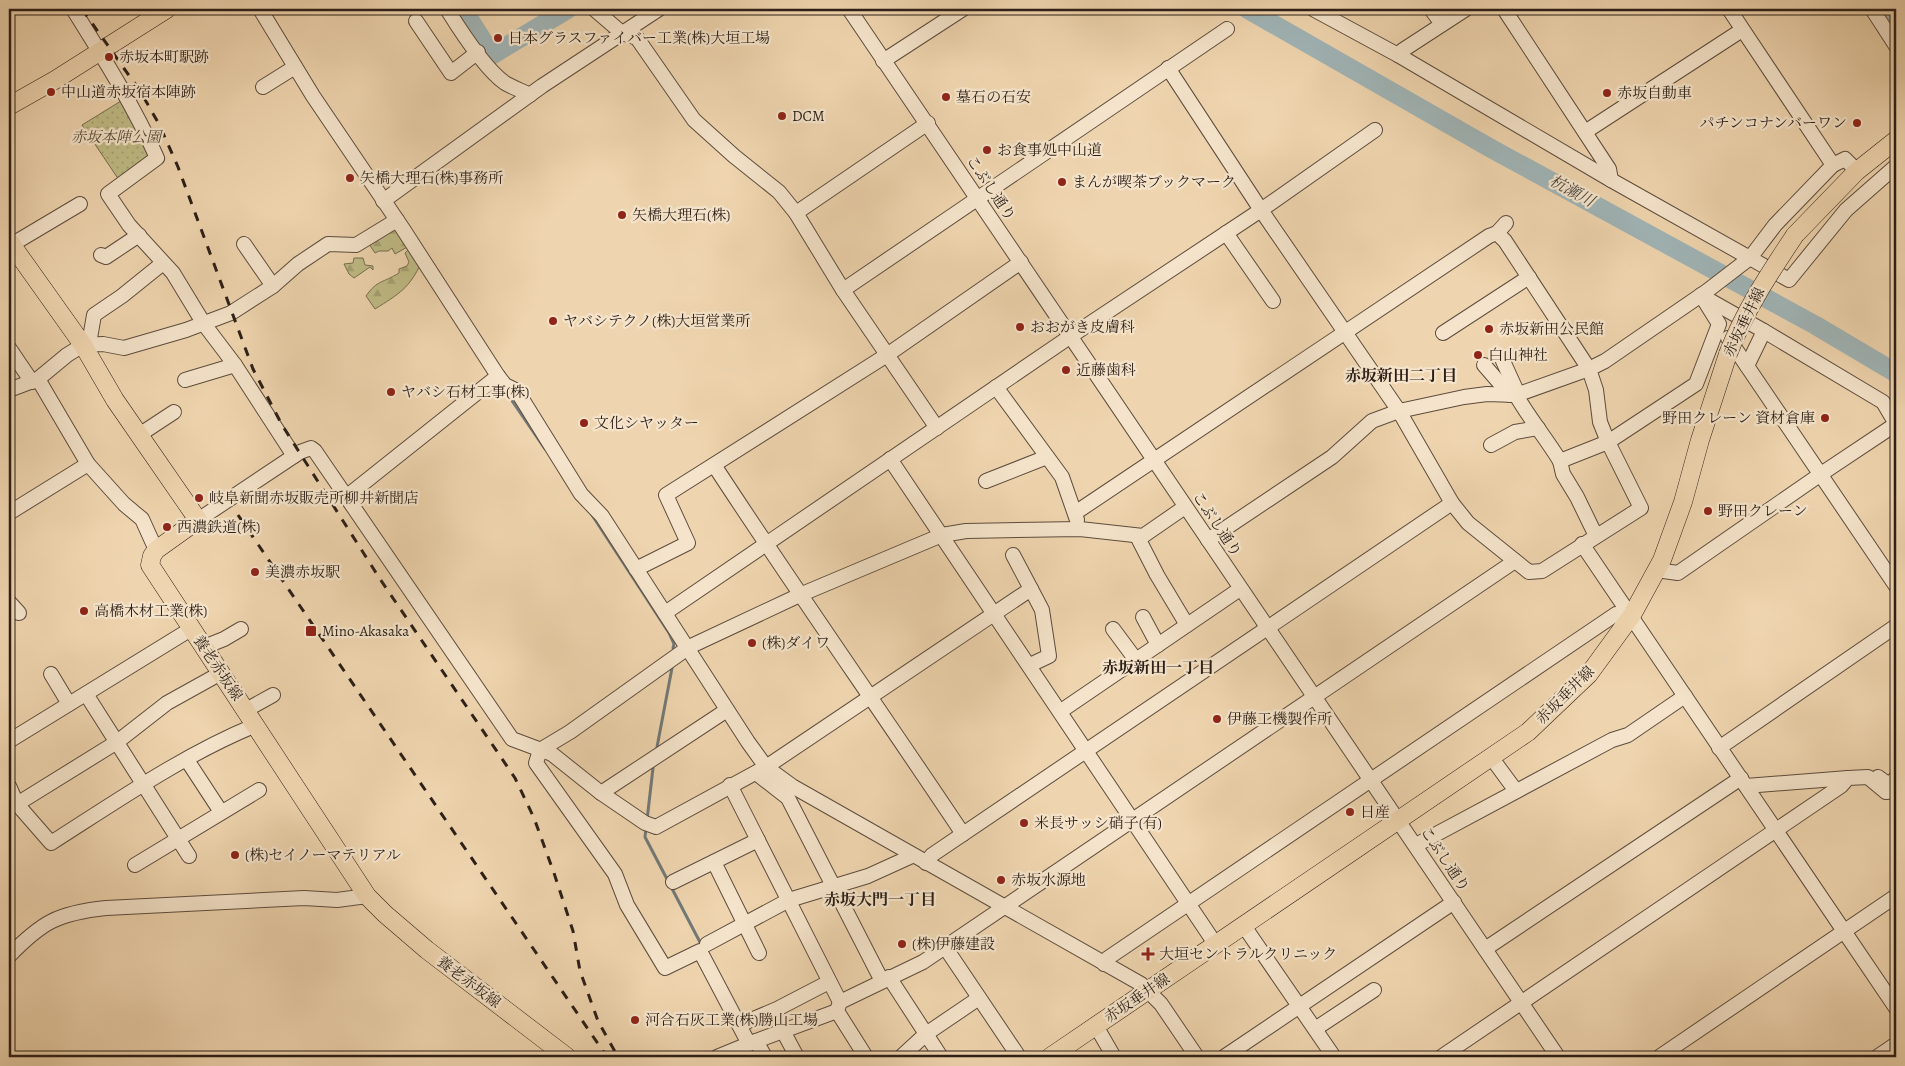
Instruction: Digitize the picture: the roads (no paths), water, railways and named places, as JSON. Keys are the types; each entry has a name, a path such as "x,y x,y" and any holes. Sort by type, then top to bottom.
{"main road":[{"path":"9,106 167,9"},
{"name":"赤坂垂井線","path":"1050,1057 1528,732 1589,674 1632,615 1662,560 1683,502 1728,354 1753,300 1795,236 1857,172 1896,140"},
{"path":"10,243 86,345 115,400 198,520 156,550"},
{"name":"養老赤坂線","path":"156,550 150,565 367,896 427,950 567,1057"}],"street":[{"path":"74,9 148,137 157,158 108,194 129,225 173,273 204,324 235,365 294,456"},
{"path":"260,9 295,67 498,376 505,385 517,391 581,494 602,516 689,648 761,770 788,798 833,886 886,979 941,1057"},
{"path":"447,9 458,27 504,82 530,95"},
{"path":"594,9 622,33 637,38 694,120 734,156 780,192 796,213 843,290 937,428"},
{"path":"383,201 530,95 659,9"},
{"name":"こぶし通り","path":"849,9 1558,1057"},
{"path":"883,61 963,9"},
{"path":"1313,9 1398,55 1746,261 1789,280 1846,210 1896,166"},
{"path":"1431,9 1442,24"},
{"path":"1398,55 1466,9"},
{"path":"1504,9 1609,169 1611,180"},
{"path":"1729,9 1833,165"},
{"path":"1872,9 1896,46"},
{"path":"416,21 451,73 478,52"},
{"path":"843,290 977,197 1227,29"},
{"path":"1585,132 1742,30"},
{"path":"263,87 295,67"},
{"path":"1075,513 1155,460 1346,332 1489,236 1502,228 1505,240 1589,369 1596,390 1600,422 1641,508 1542,571 1529,572 1468,523 1452,502 1399,410 1346,332 1261,210 1168,68"},
{"path":"796,213 928,124"},
{"path":"665,613 1071,336 1261,210 1375,130"},
{"path":"1208,540 1332,457 1372,421 1399,410 1464,397 1488,394 1514,395 1589,369 1605,361 1704,293 1746,261 1774,225 1833,165 1845,159 1857,172"},
{"path":"10,243 80,204"},
{"path":"9,390 35,381 67,355 86,345 102,344 124,348 231,314 273,286 298,264 328,244 356,245 397,220"},
{"path":"1226,232 1273,302"},
{"path":"101,255 106,257 139,235"},
{"path":"244,244 273,286"},
{"path":"636,569 688,543 666,495 887,355 1021,262"},
{"path":"86,345 94,315 122,296 163,263"},
{"path":"1443,333 1529,277"},
{"path":"1704,293 1718,324 1896,586"},
{"path":"1704,293 1896,410"},
{"path":"1560,461 1608,442 1696,384 1718,324"},
{"path":"1747,366 1764,331"},
{"path":"9,348 35,381 88,464 124,504 142,519 156,550"},
{"path":"1503,361 1514,395"},
{"path":"185,380 235,365"},
{"path":"1484,365 1514,395 1548,440 1560,461 1563,474 1577,497 1596,536"},
{"path":"346,497 498,376"},
{"path":"996,387 1062,477 1080,529"},
{"path":"1656,570 1678,572 1896,424 1883,402"},
{"path":"139,435 174,412"},
{"path":"1491,445 1515,432 1538,428"},
{"path":"198,520 294,456 311,448 315,451 512,739 552,754 601,793 648,824 656,827 761,770 1031,589"},
{"path":"986,481 1047,457"},
{"path":"890,459 1061,711 1216,945"},
{"path":"9,513 88,464"},
{"path":"714,465 963,834"},
{"path":"926,863 932,855 1452,502"},
{"path":"765,1057 753,1042 700,951 666,968 627,905 615,874 536,763 540,750 570,732 689,648 802,594 942,534 966,531 1080,529 1143,536 1185,506"},
{"path":"1137,536 1157,575 1187,625"},
{"path":"1582,544 1632,615 1719,748 1896,1008"},
{"path":"1013,555 1042,610 1049,656 1030,665"},
{"path":"718,1057 838,1007 886,979 923,962 1515,560"},
{"path":"1061,711 1240,589"},
{"path":"9,602 19,613"},
{"path":"1104,964 1108,958 1189,902 1616,614 1632,615"},
{"path":"1143,616 1158,645"},
{"path":"1719,748 1896,626"},
{"path":"9,741 191,629"},
{"path":"204,647 224,639 241,629"},
{"path":"1113,629 1136,660"},
{"path":"17,804 117,742 166,703 221,673"},
{"path":"51,674 69,704"},
{"path":"86,694 189,856"},
{"path":"9,786 17,804 51,843 144,784 227,737 251,718 273,695"},
{"path":"1416,845 1612,740 1628,735 1685,696"},
{"path":"601,793 727,710"},
{"path":"1492,757 1516,791"},
{"path":"187,760 221,812"},
{"path":"761,770 1141,984 1161,1004 1198,1057"},
{"path":"1868,777 1886,792 1896,791"},
{"path":"1485,949 1743,782 1879,777 1889,785 1896,778"},
{"path":"1441,1057 1842,786 1848,778"},
{"path":"730,786 789,900 829,982 838,1007 866,1057"},
{"path":"135,865 259,790"},
{"path":"673,882 758,840"},
{"path":"707,944 789,900 868,876 912,856"},
{"path":"714,862 759,953"},
{"path":"9,956 28,936 51,920 80,911 304,898 337,900 367,896"},
{"path":"1659,1057 1896,896"},
{"path":"1224,1057 1454,902"},
{"path":"1244,926 1334,1057"},
{"path":"945,947 1019,1057"},
{"path":"742,1024 829,982"},
{"path":"1315,1029 1374,990"},
{"path":"901,1057 926,1034 979,998"},
{"path":"1096,1026 1114,1057"},
{"path":"783,1031 796,1057"},
{"path":"1877,1057 1896,1044"}],"waterway":[{"path":"463,9 492,55 568,9"},
{"name":"杭瀬川","path":"1247,9 1492,149 1815,325 1896,373"},
{"path":"1892,9 1896,16"},
{"path":"506,392 545,449"},
{"path":"592,515 669,633 674,644 673,648"},
{"path":"657,747 672,668"},
{"path":"647,820 653,768"},
{"path":"646,828 645,837 702,946"}],"railway":[{"path":"82,9 140,91 159,124 178,167 253,369 282,425 380,579 515,778 534,818 554,873 573,931 580,971 598,1021 618,1057"},
{"path":"238,515 607,1057"}],"place":[{"name":"日本グラスファイバー工業(株)大垣工場","path":"498,38"},
{"name":"赤坂本町駅跡","path":"109,57"},
{"name":"中山道赤坂宿本陣跡","path":"51,92"},
{"name":"赤坂自動車","path":"1607,93"},
{"name":"墓石の石安","path":"946,97"},
{"name":"DCM","path":"782,116"},
{"name":"パチンコナンバーワン","path":"1857,123"},
{"name":"お食事処中山道","path":"987,150"},
{"name":"矢橋大理石(株)事務所","path":"350,178"},
{"name":"まんが喫茶ブックマーク","path":"1062,182"},
{"name":"矢橋大理石(株)","path":"622,215"},
{"name":"ヤバシテクノ(株)大垣営業所","path":"553,321"},
{"name":"おおがき皮膚科","path":"1020,327"},
{"name":"赤坂新田公民館","path":"1489,329"},
{"name":"白山神社","path":"1478,355"},
{"name":"近藤歯科","path":"1066,370"},
{"name":"ヤバシ石材工事(株)","path":"391,392"},
{"name":"野田クレーン 資材倉庫","path":"1825,418"},
{"name":"文化シヤッター","path":"584,423"},
{"name":"岐阜新聞赤坂販売所柳井新聞店","path":"199,498"},
{"name":"野田クレーン","path":"1708,511"},
{"name":"西濃鉄道(株)","path":"167,527"},
{"name":"美濃赤坂駅","path":"255,572"},
{"name":"高橋木材工業(株)","path":"84,611"},
{"name":"Mino-Akasaka","path":"311,631"},
{"name":"(株)ダイワ","path":"752,643"},
{"name":"伊藤工機製作所","path":"1217,719"},
{"name":"日産","path":"1350,812"},
{"name":"米長サッシ硝子(有)","path":"1024,823"},
{"name":"(株)セイノーマテリアル","path":"235,855"},
{"name":"赤坂水源地","path":"1001,880"},
{"name":"(株)伊藤建設","path":"902,944"},
{"name":"大垣セントラルクリニック","path":"1148,954"},
{"name":"河合石灰工業(株)勝山工場","path":"635,1020"}],"district":[{"name":"赤坂新田二丁目","path":"1401,376"},
{"name":"赤坂新田一丁目","path":"1158,668"},
{"name":"赤坂大門一丁目","path":"880,900"}],"park label":[{"name":"赤坂本陣公園","path":"116,137"}]}
